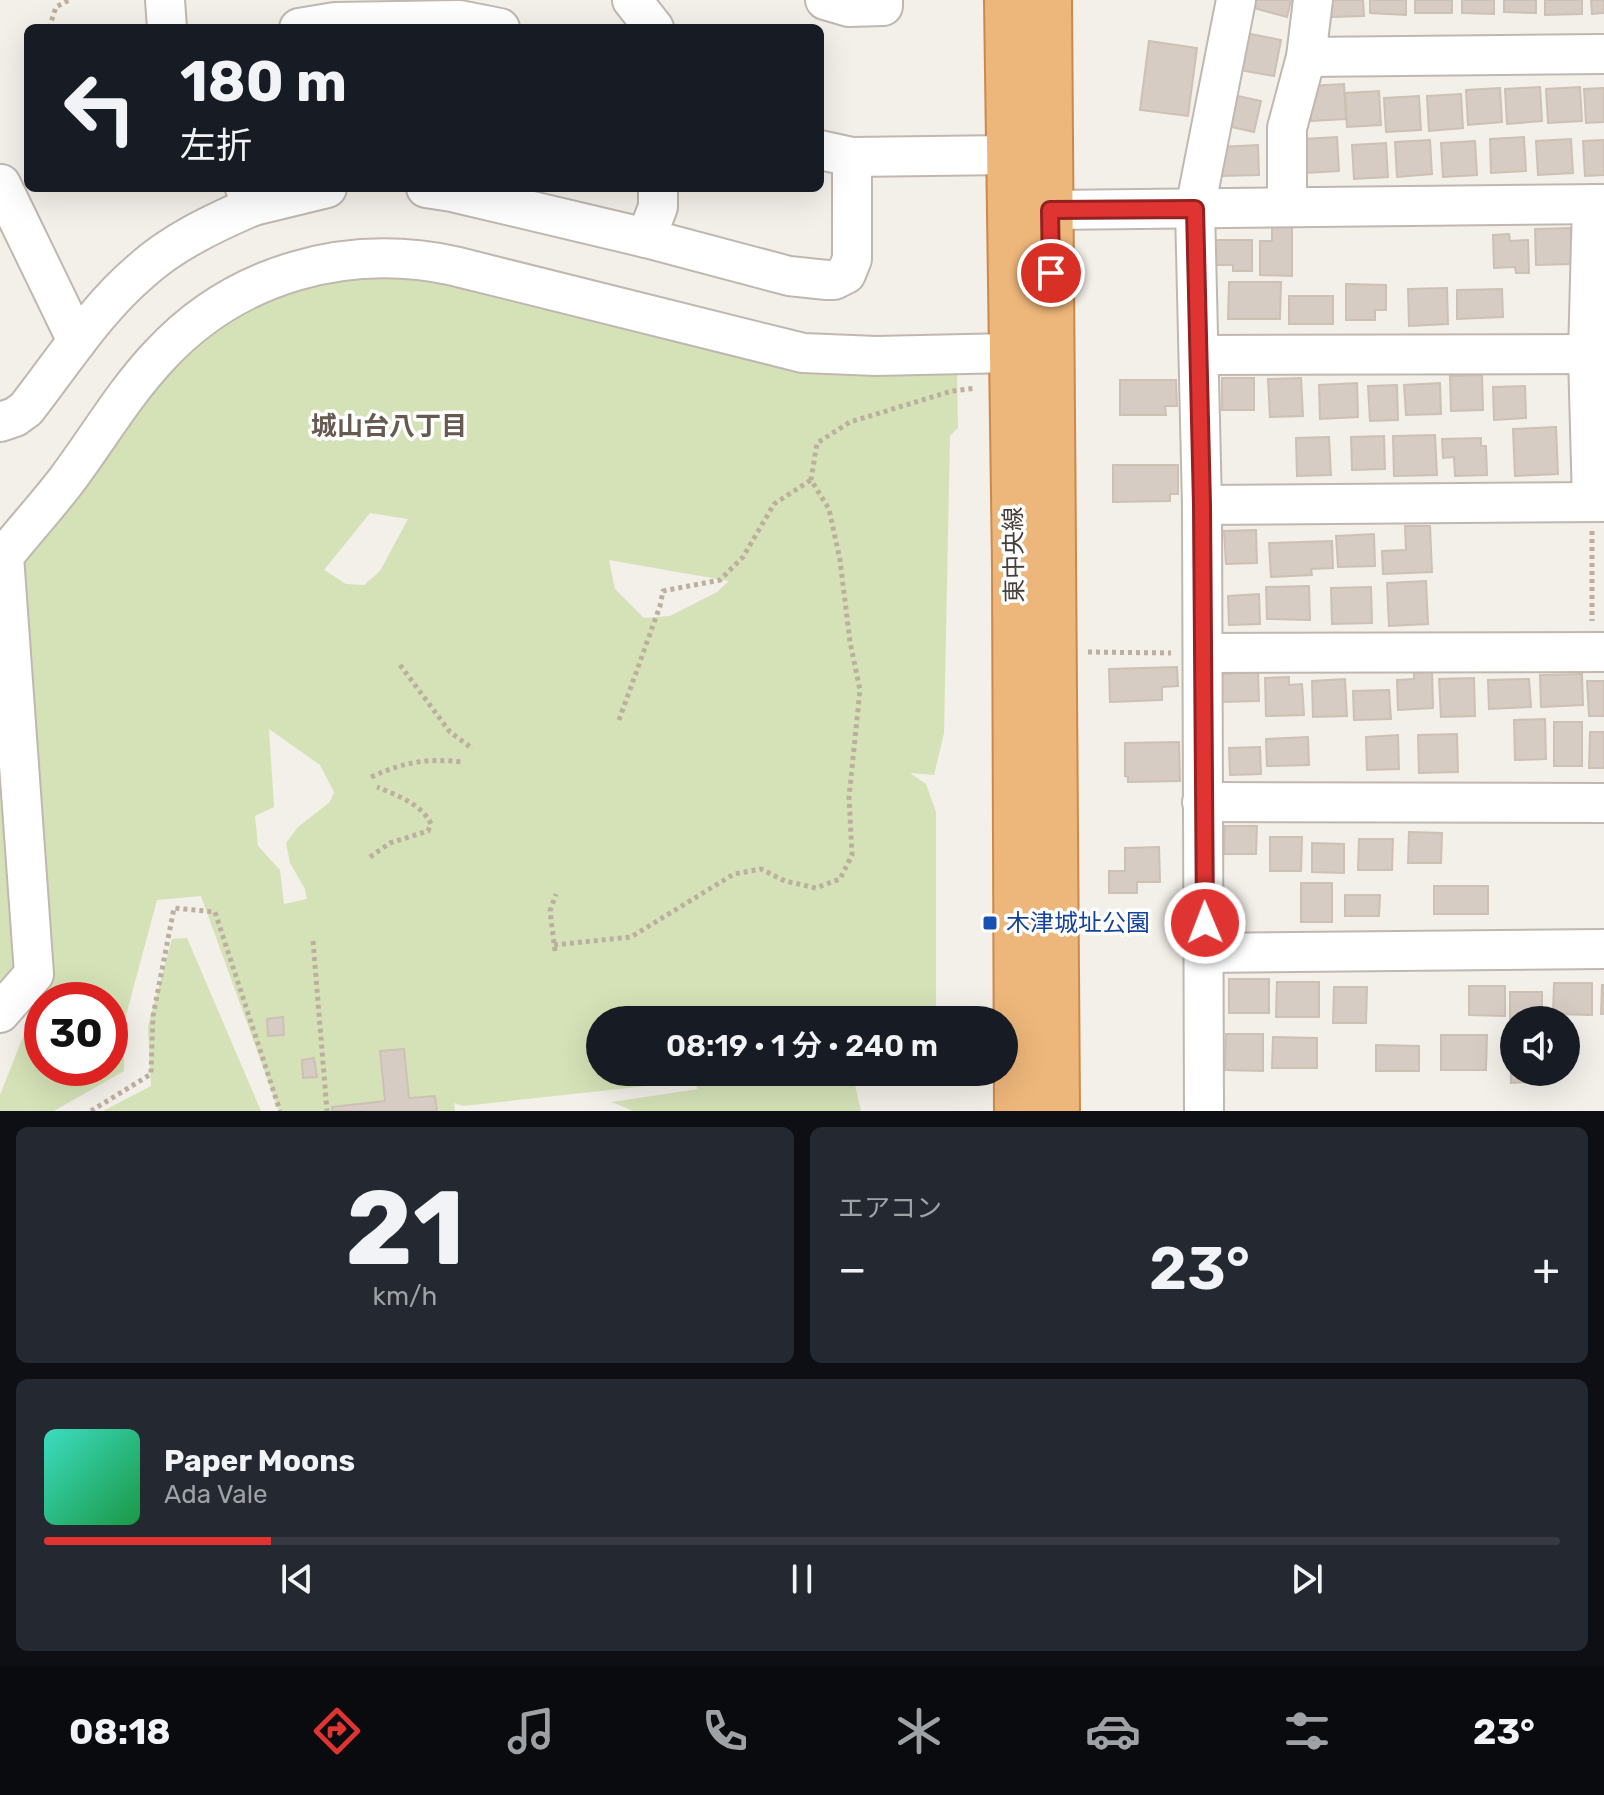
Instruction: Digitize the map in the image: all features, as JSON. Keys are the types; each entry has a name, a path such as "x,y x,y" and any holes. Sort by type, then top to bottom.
{"highway":[{"name":"東中央線","path":"1007,0 1015,580 1017,1111"},
{"name":"東中央線","path":"1049,0 1057,1111"}],"street":[{"path":"165,0 167,24"},
{"path":"632,0 651,24"},
{"path":"825,0 849,7 883,6 883,0"},
{"path":"1204,1111 1206,953 1202,802 1202,505 1195,209 1236,0"},
{"path":"1287,205 1287,128 1306,57 1313,0"},
{"path":"323,24 459,20 480,24"},
{"path":"1306,57 1604,54"},
{"path":"452,192 789,276 834,280 846,274 852,259 836,154 1008,155"},
{"path":"24,173 0,184 77,341"},
{"path":"0,422 26,409 77,341 141,270 249,197 292,192"},
{"path":"646,238 658,207 658,192"},
{"path":"1050,210 1287,205 1598,204 1598,502 1202,505"},
{"path":"0,1013 34,974 4,556 64,484 160,354 219,304 275,277 335,261 367,257 427,260 803,353 876,356 1011,353"},
{"path":"1199,355 1596,354"},
{"path":"1203,653 1598,652"},
{"path":"1202,802 1604,803"},
{"path":"1206,953 1604,949"}],"path":[{"path":"50,24 56,7 69,0"},
{"path":"556,894 550,911 555,948 631,937 734,874 761,869 785,881 816,888 840,879 852,855 849,797 860,690 829,509 811,480 817,443 850,422 952,391 980,387"},
{"path":"619,720 663,591 720,580 743,557 774,504 811,480"},
{"path":"1598,502 1598,652"},
{"path":"1088,652 1203,653"},
{"path":"400,665 450,732 473,749"},
{"path":"371,777 398,765 430,759 462,762"},
{"path":"370,857 390,843 428,831 431,824 420,809 377,787"},
{"path":"91,1111 151,1074 153,1016 174,908 215,912 280,1111"},
{"path":"313,941 327,1111"}],"green space":[{"path":"394,272 957,368 958,428 950,436 944,733 934,775 910,773 926,784 936,812 936,1006 586,1006 586,1086 647,1086 463,1106 454,1103 455,1111 279,1111 201,896 157,900 128,1008 128,982 45,982 16,555 173,363 231,315 307,282","holes":["370,513 408,519 380,571 364,585 346,584 324,570","609,560 729,581 717,592 670,616 644,618 615,589","269,729 320,765 334,792 330,802 298,827 286,843 290,863 305,889 307,899 284,904 280,870 258,846 255,816 274,807"]},
{"path":"0,731 18,973 0,993"},
{"path":"187,938 261,1111 103,1111 151,1086 148,1027 172,939"},
{"path":"24,1034 24,1086 98,1086 54,1111 0,1111 0,1095"},
{"path":"696,1086 855,1086 861,1111 633,1111 612,1102 698,1089"}],"building":[{"path":"1252,0 1291,0 1287,17 1250,7"},
{"path":"1331,0 1363,0 1364,16 1331,17"},
{"path":"1370,0 1406,0 1406,15 1370,13"},
{"path":"1415,0 1452,0 1452,13 1415,13"},
{"path":"1462,0 1494,0 1494,14 1462,13"},
{"path":"1504,0 1536,0 1536,13 1504,12"},
{"path":"1545,0 1582,0 1582,14 1545,15"},
{"path":"1591,0 1604,0 1604,13 1592,14"},
{"path":"1241,32 1281,40 1274,76 1234,69"},
{"path":"1149,41 1197,48 1188,116 1140,110"},
{"path":"1344,84 1346,119 1311,121 1309,86"},
{"path":"1540,87 1542,121 1507,124 1505,89"},
{"path":"1580,87 1582,121 1548,123 1546,89"},
{"path":"1500,88 1502,122 1468,125 1466,90"},
{"path":"1604,88 1604,122 1586,123 1584,89"},
{"path":"1379,91 1381,125 1347,127 1345,93"},
{"path":"1461,94 1463,128 1429,131 1427,96"},
{"path":"1233,95 1261,101 1254,132 1227,126"},
{"path":"1419,96 1421,130 1386,132 1384,98"},
{"path":"1337,137 1339,171 1305,173 1303,139"},
{"path":"1524,137 1526,171 1491,173 1490,139"},
{"path":"1571,139 1573,173 1538,175 1536,141"},
{"path":"1430,140 1432,174 1397,177 1395,142"},
{"path":"1604,140 1604,175 1585,176 1583,141"},
{"path":"1475,141 1477,175 1443,177 1441,143"},
{"path":"1386,143 1388,177 1354,179 1352,145"},
{"path":"1258,145 1259,175 1220,176 1219,147"},
{"path":"1272,224 1292,224 1292,276 1260,275 1260,241 1272,241"},
{"path":"1571,228 1572,264 1536,265 1535,229"},
{"path":"1509,234 1510,241 1528,240 1529,273 1516,273 1515,267 1494,268 1493,235"},
{"path":"1215,240 1252,240 1252,271 1233,271 1233,265 1215,265"},
{"path":"1229,282 1281,282 1280,319 1228,319"},
{"path":"1346,284 1386,285 1386,310 1375,310 1375,320 1346,320"},
{"path":"1447,288 1448,324 1409,326 1408,289"},
{"path":"1502,289 1503,317 1457,319 1457,290"},
{"path":"1289,296 1333,296 1333,324 1289,324"},
{"path":"1482,375 1483,410 1451,411 1450,376"},
{"path":"1222,378 1254,378 1254,410 1222,410"},
{"path":"1301,378 1303,416 1270,417 1268,379"},
{"path":"1120,380 1176,380 1177,406 1165,406 1166,415 1120,415"},
{"path":"1357,383 1358,417 1320,419 1319,385"},
{"path":"1440,383 1441,414 1406,415 1404,385"},
{"path":"1397,385 1398,420 1370,421 1368,386"},
{"path":"1525,386 1526,418 1494,420 1493,387"},
{"path":"1556,427 1558,474 1515,476 1513,429"},
{"path":"1435,435 1437,475 1394,476 1393,436"},
{"path":"1384,436 1385,469 1352,470 1351,437"},
{"path":"1329,437 1331,475 1297,476 1296,438"},
{"path":"1481,438 1481,446 1486,446 1487,475 1455,476 1454,457 1443,458 1442,439"},
{"path":"1113,465 1178,465 1178,494 1170,494 1170,501 1113,502"},
{"path":"1405,526 1430,526 1432,572 1383,574 1382,551 1406,550"},
{"path":"1256,530 1257,563 1226,564 1224,531"},
{"path":"1374,534 1375,566 1338,567 1336,536"},
{"path":"1332,541 1333,568 1311,569 1312,575 1271,577 1269,543"},
{"path":"1426,581 1428,624 1389,626 1387,583"},
{"path":"1309,586 1310,620 1267,619 1266,587"},
{"path":"1371,587 1372,623 1332,624 1331,588"},
{"path":"1259,594 1260,624 1229,625 1228,596"},
{"path":"1177,667 1178,686 1162,687 1162,700 1110,702 1109,669"},
{"path":"1414,671 1432,671 1433,708 1398,710 1397,680 1414,679"},
{"path":"1258,672 1259,701 1220,702 1219,674"},
{"path":"1582,674 1583,705 1541,707 1540,675"},
{"path":"1289,677 1289,685 1302,684 1304,715 1266,716 1265,678"},
{"path":"1474,678 1475,716 1441,717 1439,679"},
{"path":"1345,679 1347,716 1313,717 1312,681"},
{"path":"1529,679 1531,707 1489,709 1488,680"},
{"path":"1587,681 1604,681 1604,716 1589,716"},
{"path":"1389,690 1391,719 1354,720 1353,691"},
{"path":"1545,719 1546,759 1515,760 1514,720"},
{"path":"1554,722 1582,722 1582,766 1554,766"},
{"path":"1590,732 1604,732 1604,768 1589,768"},
{"path":"1457,734 1458,772 1419,773 1418,735"},
{"path":"1398,735 1399,769 1367,770 1366,737"},
{"path":"1308,737 1309,765 1267,766 1266,739"},
{"path":"1179,742 1180,781 1128,782 1125,776 1125,743"},
{"path":"1260,747 1261,774 1230,775 1229,748"},
{"path":"1225,826 1257,826 1256,854 1224,854"},
{"path":"1409,832 1442,833 1441,863 1408,863"},
{"path":"1270,837 1302,837 1301,871 1270,871"},
{"path":"1359,839 1393,839 1392,870 1358,870"},
{"path":"1312,843 1344,844 1344,873 1312,872"},
{"path":"1159,847 1160,882 1137,882 1137,893 1109,893 1109,871 1125,871 1125,848"},
{"path":"1301,883 1332,883 1332,922 1301,922"},
{"path":"1434,886 1488,886 1488,914 1434,914"},
{"path":"1345,895 1380,895 1379,916 1345,916"},
{"path":"1229,979 1269,979 1269,1013 1229,1013"},
{"path":"1277,982 1319,982 1319,1017 1276,1017"},
{"path":"1554,983 1592,983 1592,1015 1580,1015 1580,1006 1553,1006"},
{"path":"1604,985 1604,1014 1601,1014"},
{"path":"1469,986 1505,986 1505,1006 1500,1006 1500,1016 1469,1015"},
{"path":"1334,987 1367,987 1366,1023 1333,1023"},
{"path":"1510,992 1542,992 1542,1006 1510,1006"},
{"path":"283,1017 284,1035 268,1036 267,1019"},
{"path":"1226,1034 1263,1034 1263,1071 1225,1070"},
{"path":"1441,1035 1487,1035 1486,1070 1441,1070"},
{"path":"1273,1037 1317,1038 1317,1068 1272,1068"},
{"path":"1376,1045 1419,1046 1419,1071 1376,1071"},
{"path":"404,1049 409,1098 435,1096 437,1111 332,1111 332,1107 385,1101 380,1051"},
{"path":"314,1058 317,1077 303,1078 302,1060"}],"place":[{"name":"木津城址公園","path":"990,923"}],"district":[{"name":"城山台八丁目","path":"389,426"}],"route":[{"path":"1051,273 1050,210 1195,209 1202,505 1205,923"}]}
